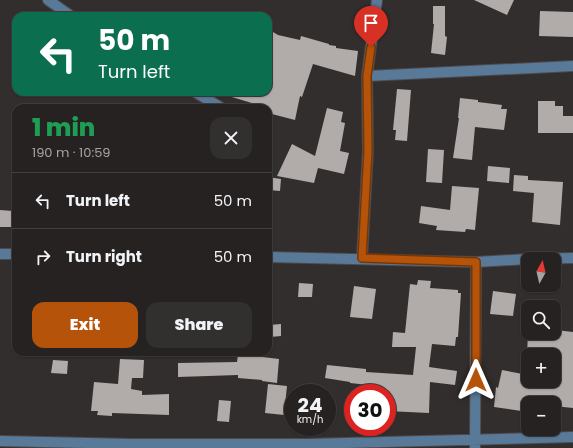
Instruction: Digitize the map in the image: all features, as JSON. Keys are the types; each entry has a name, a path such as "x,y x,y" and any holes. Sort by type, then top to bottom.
{"street":[{"path":"48,0 65,12"},
{"path":"362,258 368,151 367,76 377,0"},
{"path":"367,76 573,66"},
{"path":"202,96 215,104"},
{"path":"0,254 12,254"},
{"path":"272,257 362,258 476,262 521,259"},
{"path":"561,258 573,258"},
{"path":"475,444 476,262"},
{"path":"0,441 131,446 307,446 475,444 573,437"}],"building":[{"path":"474,0 514,0 507,15"},
{"path":"433,6 445,6 445,36 447,37 445,55 431,53 434,24"},
{"path":"540,11 573,12 573,37 539,36"},
{"path":"272,31 278,35 300,40 301,36 336,46 336,48 358,51 355,76 313,64 302,97 300,96 295,120 272,114 272,104 255,104 228,96 272,96"},
{"path":"397,89 411,90 407,141 395,140 396,130 393,130"},
{"path":"460,98 502,105 501,109 507,109 504,130 475,127 472,160 453,158 459,118"},
{"path":"538,101 555,101 555,106 563,106 563,116 573,116 573,133 538,133"},
{"path":"327,108 343,112 341,122 345,123 340,151 349,153 344,174 318,168 314,183 277,176 292,144 315,156"},
{"path":"428,149 444,150 442,183 426,182"},
{"path":"488,166 510,168 509,183 487,181"},
{"path":"514,175 528,176 528,180 563,182 560,225 532,222 534,193 513,191"},
{"path":"272,178 281,179 280,191 272,190"},
{"path":"452,186 479,188 475,230 466,229 465,232 436,230 437,226 419,223 421,206 450,210"},
{"path":"0,210 12,211 12,227 0,227"},
{"path":"418,280 431,281 430,288 458,290 458,293 461,293 458,337 456,337 455,346 432,344 429,367 457,371 455,385 430,382 429,413 396,411 396,384 359,384 325,378 327,365 366,369 366,372 413,375 416,347 392,347 393,332 405,333 410,284 417,285"},
{"path":"299,283 313,284 312,297 298,297"},
{"path":"354,286 376,289 372,319 350,317"},
{"path":"493,291 516,294 513,316 490,314"},
{"path":"281,324 281,336 272,337 272,325"},
{"path":"561,331 573,332 573,408 561,407 561,396 521,396 521,411 494,407 496,387 498,388 502,370 521,374 521,388 561,388 561,348 527,348 528,340 561,340"},
{"path":"238,356 254,356 279,359 277,383 238,378 238,375 178,377 178,363 237,362"},
{"path":"120,359 144,360 143,378 132,378 131,389 142,391 142,395 169,394 169,415 112,413 112,416 97,415 98,411 91,411 94,382 118,384"},
{"path":"53,360 68,361 67,374 51,373"},
{"path":"268,384 284,386 284,415 265,413"},
{"path":"219,400 231,401 229,422 217,421"}],"route":[{"path":"371,47 367,76 368,151 362,258 476,262 476,380"}]}
